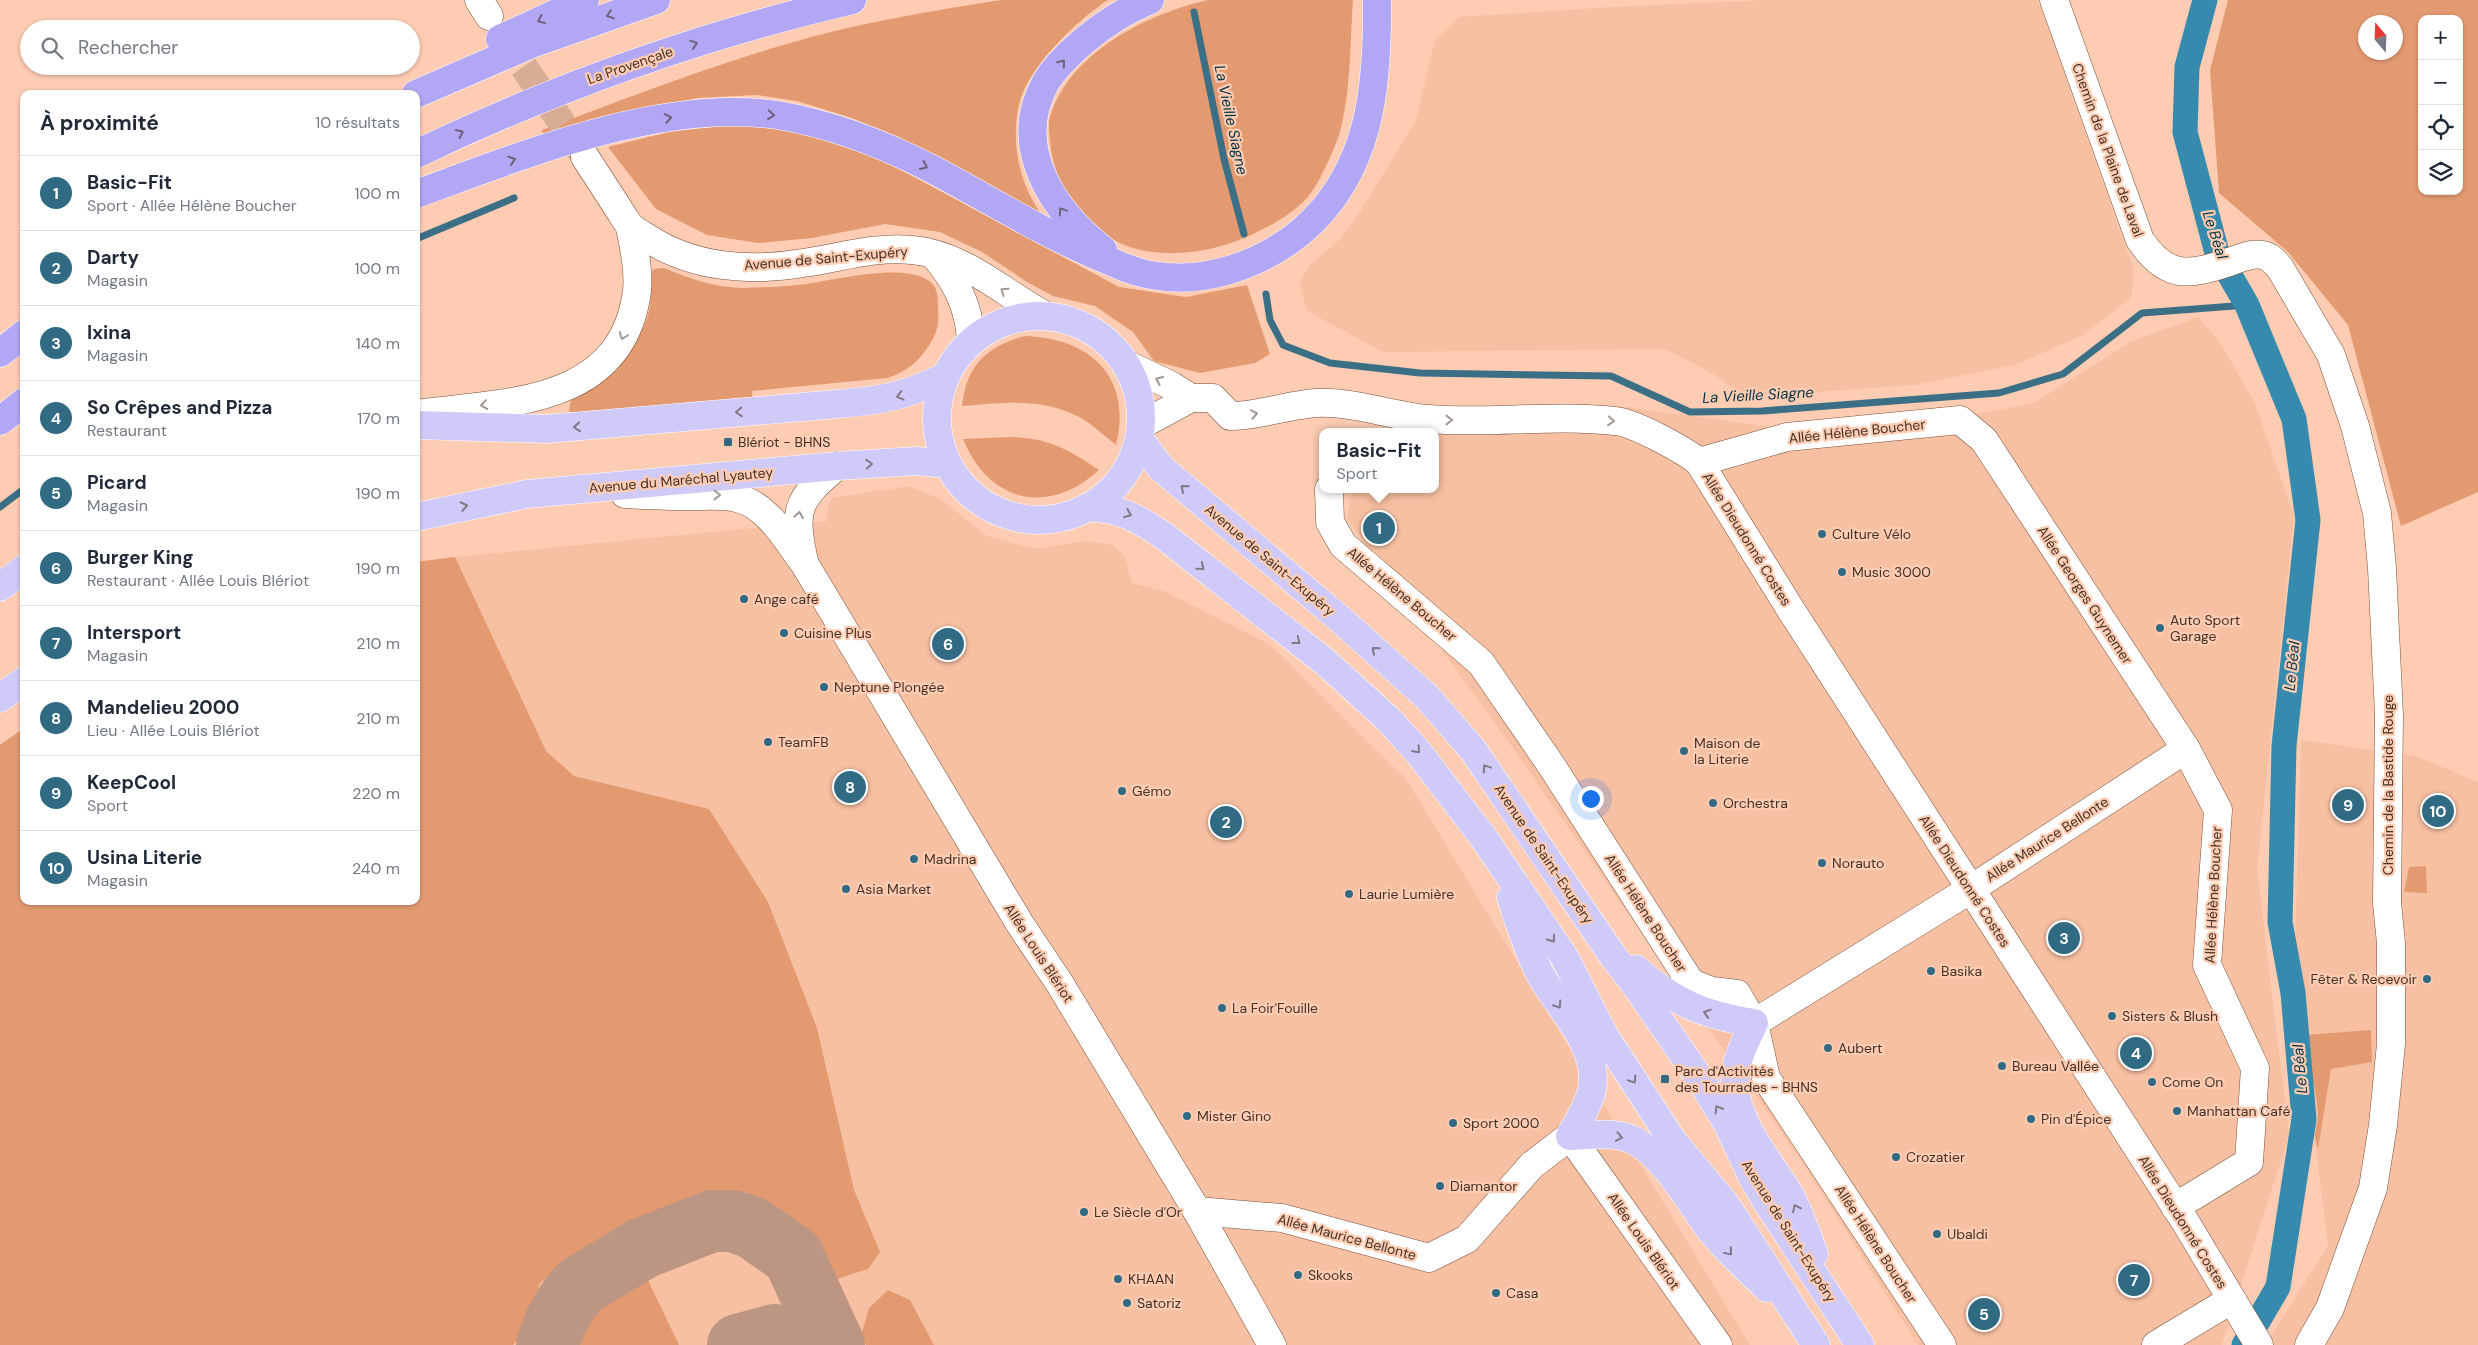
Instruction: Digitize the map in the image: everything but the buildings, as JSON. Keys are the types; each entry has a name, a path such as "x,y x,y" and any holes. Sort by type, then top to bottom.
{"highway":[{"path":"414,90 478,50 585,0"},
{"path":"420,92 534,43 656,0"},
{"name":"La Provençale","path":"420,152 555,93 631,64 732,31 852,0"},
{"path":"1123,267 1067,218 1050,194 1038,169 1032,141 1034,114 1046,82 1070,53 1105,24 1150,0"},
{"path":"420,193 546,148 610,130 673,117 722,112 776,115 852,133 929,168 1058,240 1123,267 1151,275 1175,277 1203,276 1234,269 1263,257 1288,243 1328,204 1348,176 1360,148 1375,75 1377,0"},
{"path":"0,352 20,337"},
{"path":"0,421 20,405"}],"main road":[{"path":"1046,316 1078,323 1106,340 1126,364 1138,394 1140,432 1136,454 1126,473 1100,500 1088,507 1061,516 1037,520 1012,516 988,507 963,488 947,464 937,427 937,406 945,377 954,359 983,330 1003,321 1022,317 1046,316"},
{"path":"420,425 547,428 846,403 902,396 945,377"},
{"name":"Avenue de Saint-Exupéry","path":"1140,432 1161,468 1340,619 1427,697 1473,750 1702,1082 1727,1123 1756,1184 1860,1345"},
{"name":"Avenue du Maréchal Lyautey","path":"420,516 527,494 837,466 916,461 947,464"},
{"path":"1088,507 1120,511 1136,517 1164,536 1324,661 1389,720 1418,752 1478,830 1499,864 1565,958 1604,1035 1672,1140 1726,1205 1816,1345"},
{"path":"0,587 20,572"},
{"path":"0,698 20,684"},
{"path":"1499,864 1540,974 1586,1046 1593,1081 1590,1094 1570,1136 1616,1136 1634,1140 1646,1149 1663,1165 1734,1258 1799,1319"},
{"path":"1602,939 1653,984 1673,998 1707,1014 1754,1022 1738,1060 1734,1086 1738,1100 1761,1153 1798,1210 1832,1302"}],"street":[{"name":"Chemin de la Plaine de Laval","path":"2054,0 2140,240 2152,258 2170,270 2191,272 2213,268 2248,256"},
{"name":"Avenue de Saint-Exupéry","path":"585,157 630,227 657,244 687,258 718,265 753,268 801,264 890,250 914,250 971,268 1022,303 1046,316"},
{"path":"420,413 516,400 556,392 582,381 604,364 620,345 632,313 637,290 636,262 630,227"},
{"name":"Chemin de la Bastide Rouge","path":"2248,256 2261,254 2271,258 2280,268 2331,355 2355,426 2376,513 2382,568 2389,715 2387,903 2392,943 2391,1044 2383,1125 2373,1188 2330,1308 2309,1345"},
{"path":"934,255 946,270 963,298 970,322 971,340"},
{"path":"1126,364 1202,398 1230,416 1248,416 1323,403 1340,403 1406,418 1442,420 1617,420 1683,449 1700,462"},
{"path":"1140,432 1202,398"},
{"path":"1383,428 1406,418"},
{"name":"Allée Hélène Boucher","path":"1700,462 1787,437 1960,420 1984,440"},
{"name":"Allée Georges Guynemer","path":"1984,440 2186,749"},
{"name":"Allée Dieudonné Costes","path":"1700,462 1791,610 2175,1206 2259,1345"},
{"path":"804,563 798,528 800,509 808,493 837,466"},
{"path":"564,491 732,496 746,500 763,511 804,563"},
{"name":"Allée Hélène Boucher","path":"1329,493 1330,522 1343,545 1481,663 1551,765 1690,983 1712,991 1737,994 1754,1022 1766,1078 1942,1345"},
{"name":"Allée Louis Blériot","path":"804,563 1020,924 1060,984 1197,1211 1272,1345"},
{"name":"Allée Hélène Boucher","path":"2175,1206 2249,1162 2255,1068 2207,965 2218,810 2186,749"},
{"name":"Allée Maurice Bellonte","path":"1754,1022 1971,889 2186,749"},
{"name":"Allée Maurice Bellonte","path":"1197,1211 1282,1218 1429,1258 1467,1238 1532,1165 1570,1136"},
{"name":"Allée Louis Blériot","path":"1570,1136 1718,1345"},
{"path":"2156,1345 2238,1310"}],"shaded area":[{"path":"1001,0 1108,0 1082,19 1043,60 1032,75 1019,104 1016,146 1021,173 1039,211 1065,234 899,137 849,117 797,101 757,95 698,98 628,112 544,138 542,130 746,56 861,25"},
{"path":"1208,0 1353,0 1348,88 1338,138 1326,166 1311,193 1297,207 1262,230 1230,243 1202,251 1156,252 1127,246 1112,239 1098,229 1085,217 1064,189 1052,157 1049,131 1050,117 1060,94 1075,73 1093,55 1114,39 1160,15"},
{"path":"1766,0 2038,0 2134,270 2131,298 2083,335 2015,365 1915,385 1746,397 1712,373 1665,349 1383,352 1307,311 1299,283 1310,265 1338,241 1360,212 1416,120 1435,40 1459,17 1611,7"},
{"path":"2228,0 2478,0 2478,492 2401,526 2348,325 2288,252 2219,193 2210,70"},
{"path":"732,125 793,129 853,146 1119,287 1186,297 1247,285 1270,354 1255,363 1200,373 1154,361 1133,332 1095,306 1053,296 1027,282 982,252 940,232 885,224 812,238 758,243 707,235 656,209 608,147 669,132"},
{"path":"664,268 704,282 735,288 798,285 864,274 913,274 930,281 935,288 938,299 937,327 930,344 917,361 901,373 887,378 752,391 753,403 575,417 569,411 571,399 619,361 637,339 649,311 652,272 654,269"},
{"path":"2198,317 2219,341 2255,403 2294,517 2257,869 2289,1135 2222,1345 1918,1345 1802,1162 1512,747 1347,518 1352,493 1439,493 1439,428 1409,428 1443,410 1618,406 1787,429 1982,413 2034,403 2130,342"},
{"path":"1025,336 1048,338 1069,344 1087,353 1101,366 1112,381 1118,400 1120,421 1116,445 1086,421 1056,408 1026,403 962,406 968,379 981,360 999,346"},
{"path":"1011,437 1047,442 1077,456 1099,470 1079,485 1059,494 1040,497 1021,496 1004,489 988,477 974,460 963,439"},
{"path":"909,486 942,500 987,536 1035,549 1085,541 1112,545 1125,557 1132,583 1164,591 1269,644 1406,779 1750,1345 0,1345 0,745 20,731 20,905 420,905 420,561 827,521 828,504 833,498"},
{"path":"455,557 546,751 574,776 709,809 768,902 817,1028 854,1190 880,1252 868,1269 837,1279 797,1221 746,1192 691,1198 611,1233 540,1283 526,1331 513,1345 0,1345 0,745 20,731 20,905 420,905 420,561"},
{"path":"2301,740 2416,756 2478,782 2478,1345 2265,1345 2328,1246 2314,1135 2317,1115 2303,1033 2295,942"},
{"path":"2426,866 2427,893 2404,892 2409,867"},
{"path":"2371,1030 2372,1062 2331,1069 2318,1149 2315,1134 2318,1114 2306,1035"},
{"path":"647,1278 679,1345 578,1345 593,1313 618,1292"},
{"path":"888,1290 910,1300 934,1345 866,1345 861,1336 869,1308"}],"waterway":[{"name":"Le Béal","path":"2205,0 2187,67 2185,132 2217,253 2247,305 2294,419 2308,520 2284,746 2280,922 2293,993 2304,1119 2278,1287 2244,1345"},
{"name":"La Vieille Siagne","path":"1194,12 1224,159 1244,234"},
{"path":"420,237 514,198"},
{"name":"La Vieille Siagne","path":"1266,294 1270,320 1283,345 1330,363 1420,373 1611,376 1690,412 1762,411 1999,393 2063,374 2142,313 2247,305"},
{"path":"0,507 20,492"}],"taxiway":[{"path":"547,1345 555,1323 567,1302 580,1286 643,1248 712,1221 733,1221 753,1228 793,1256 834,1345"},
{"path":"738,1345 775,1335 817,1345"}],"tunnel":[{"path":"500,32 585,157"}],"place":[{"name":"Blériot - BHNS","path":"728,442"},
{"name":"Basic-Fit","path":"1379,528"},
{"name":"Culture Vélo","path":"1822,534"},
{"name":"Music 3000","path":"1842,572"},
{"name":"Ange café","path":"744,599"},
{"name":"Auto Sport Garage","path":"2160,628"},
{"name":"Cuisine Plus","path":"784,633"},
{"name":"Burger King","path":"948,644"},
{"name":"Neptune Plongée","path":"824,687"},
{"name":"TeamFB","path":"768,742"},
{"name":"Maison de la Literie","path":"1684,751"},
{"name":"Mandelieu 2000","path":"850,787"},
{"name":"Gémo","path":"1122,791"},
{"name":"Orchestra","path":"1713,803"},
{"name":"KeepCool","path":"2348,805"},
{"name":"Usina Literie","path":"2438,811"},
{"name":"Darty","path":"1226,822"},
{"name":"Madrina","path":"914,859"},
{"name":"Norauto","path":"1822,863"},
{"name":"Asia Market","path":"846,889"},
{"name":"Laurie Lumière","path":"1349,894"},
{"name":"Ixina","path":"2064,938"},
{"name":"Basika","path":"1931,971"},
{"name":"Fêter & Recevoir","path":"2427,979"},
{"name":"La Foir'Fouille","path":"1222,1008"},
{"name":"Sisters & Blush","path":"2112,1016"},
{"name":"Aubert","path":"1828,1048"},
{"name":"So Crêpes and Pizza","path":"2136,1053"},
{"name":"Bureau Vallée","path":"2002,1066"},
{"name":"Parc d'Activités des Tourrades - BHNS","path":"1665,1079"},
{"name":"Come On","path":"2152,1082"},
{"name":"Manhattan Café","path":"2177,1111"},
{"name":"Mister Gino","path":"1187,1116"},
{"name":"Pin d'Épice","path":"2031,1119"},
{"name":"Sport 2000","path":"1453,1123"},
{"name":"Crozatier","path":"1896,1157"},
{"name":"Diamantor","path":"1440,1186"},
{"name":"Le Siècle d'Or","path":"1084,1212"},
{"name":"Ubaldi","path":"1937,1234"},
{"name":"Skooks","path":"1298,1275"},
{"name":"KHAAN","path":"1118,1279"},
{"name":"Intersport","path":"2134,1280"},
{"name":"Casa","path":"1496,1293"},
{"name":"Satoriz","path":"1127,1303"},
{"name":"Picard","path":"1984,1314"}]}
